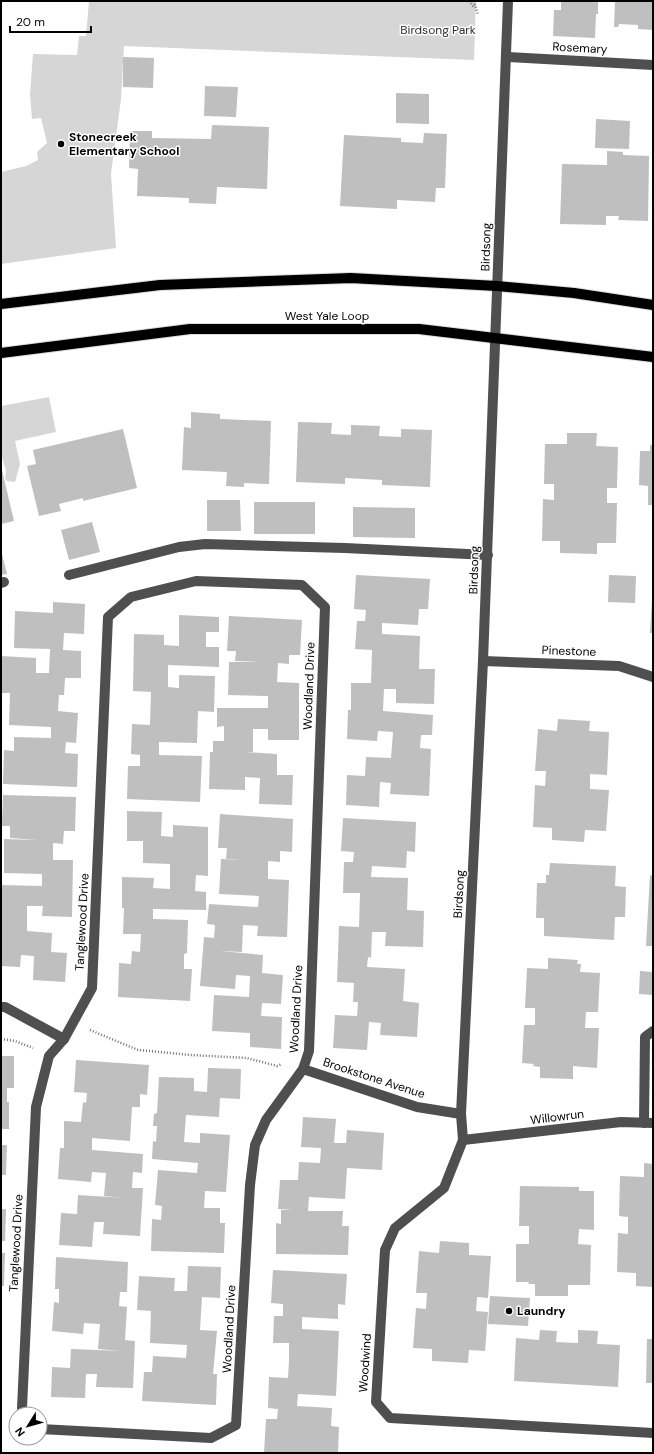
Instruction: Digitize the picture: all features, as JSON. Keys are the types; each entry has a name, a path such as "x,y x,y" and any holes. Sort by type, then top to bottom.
{"main road":[{"path":"1,304 168,284 351,278 497,286 574,293 653,305"},
{"name":"West Yale Loop","path":"1,353 190,329 419,329 496,337 653,357"}],"street":[{"name":"Birdsong","path":"463,1140 461,1114 488,555 508,1"},
{"name":"Rosemary","path":"506,57 653,65"},
{"path":"69,575 179,547 205,544 345,548 488,555"},
{"name":"Tanglewood Drive","path":"22,1406 36,1107 49,1056 64,1039 92,988 108,617 131,597 196,581 302,585"},
{"name":"Woodland Drive","path":"48,1429 211,1438 236,1424 250,1185 255,1145 266,1120 303,1069 308,1050 325,607 302,585"},
{"name":"Pinestone","path":"483,661 619,666 653,677"},
{"path":"1,1007 5,1007 64,1039"},
{"path":"649,1123 645,1037 653,1030"},
{"name":"Brookstone Avenue","path":"303,1069 417,1107 461,1114"},
{"name":"Willowrun","path":"463,1140 621,1122 649,1123"},
{"name":"Woodwind","path":"463,1140 444,1188 396,1228 385,1250 376,1402 390,1418 653,1433"}],"path":[{"path":"469,1 476,8"},
{"path":"474,1 478,15"},
{"path":"74,1021 93,1032 138,1050 247,1058 277,1066 287,1062 303,1069"},
{"path":"1,1039 15,1040 49,1056"}],"green space":[{"name":"Birdsong Park","path":"89,1 476,1 474,60 124,46 121,99 111,174 116,248 1,264 1,172 26,166 38,160 37,152 47,143 41,118 32,119 30,95 33,54 77,55 79,36 86,36"},
{"path":"49,397 56,432 15,441 20,464 15,482 7,481 5,478 5,468 1,453 1,406"}],"building":[{"path":"561,1 598,1 595,38 553,36 554,10 561,10"},
{"path":"615,1 653,1 653,30 638,29 638,25 619,24 618,27 614,27"},
{"path":"123,57 154,58 153,88 123,87"},
{"path":"205,86 238,87 236,117 204,116"},
{"path":"396,93 429,94 429,124 396,123"},
{"path":"596,119 630,121 629,149 595,148"},
{"path":"212,125 269,127 267,189 217,187 216,204 189,203 189,198 137,196 138,169 129,168 130,131 152,131 152,138 211,139"},
{"path":"424,133 447,134 445,188 436,188 435,202 397,200 397,209 340,206 344,135 401,138 401,142 423,143"},
{"path":"607,151 623,152 623,155 649,156 648,221 618,220 619,216 606,216 606,225 560,224 562,164 607,165"},
{"path":"191,412 220,414 220,419 271,421 269,484 244,483 244,487 226,486 227,472 182,470 184,427 191,428"},
{"path":"298,422 332,423 331,434 351,435 351,425 380,426 379,436 401,437 401,429 432,430 430,487 382,485 382,480 345,478 345,484 296,482"},
{"path":"123,429 137,488 83,501 83,498 59,504 61,511 39,516 27,466 36,464 33,450"},
{"path":"567,433 597,433 596,446 618,447 617,488 607,488 607,503 617,503 616,543 597,543 597,554 560,553 560,541 542,541 543,499 554,500 554,484 544,484 545,444 567,444"},
{"path":"650,445 653,445 653,505 648,505 648,486 639,485 640,451 650,451"},
{"path":"2,470 14,521 1,524 1,471"},
{"path":"207,500 240,500 241,531 207,531"},
{"path":"254,502 315,502 315,534 254,534"},
{"path":"353,507 415,508 415,538 353,537"},
{"path":"92,522 100,552 69,560 61,530"},
{"path":"1,550 7,574 1,575"},
{"path":"356,575 430,579 428,609 419,609 418,625 382,623 382,634 420,636 419,669 435,669 434,704 396,703 396,689 384,689 383,711 433,715 432,735 421,735 420,748 431,749 429,796 390,794 391,783 380,782 379,807 346,805 347,775 365,776 366,757 391,758 393,732 378,731 377,741 347,739 348,710 351,710 351,683 371,683 372,650 355,649 357,621 365,621 366,610 354,609"},
{"path":"609,575 636,576 635,603 608,602"},
{"path":"652,599 653,633 650,633"},
{"path":"53,602 85,604 84,634 64,633 63,650 81,651 81,678 65,678 64,695 59,695 58,711 78,713 76,743 66,742 65,753 78,754 77,787 3,784 4,750 14,751 14,737 51,738 51,727 9,725 10,693 1,693 1,656 36,658 36,673 49,673 50,649 14,648 15,611 53,613"},
{"path":"179,615 219,617 219,632 206,632 206,647 219,647 219,667 168,665 168,687 179,688 179,675 215,676 214,712 198,711 197,743 159,742 159,755 202,756 200,802 127,799 128,766 140,766 140,755 131,754 132,724 150,725 151,692 133,691 134,634 164,635 164,645 179,646"},
{"path":"229,616 302,620 300,655 289,655 289,664 278,663 277,682 299,683 299,740 268,740 268,729 253,729 253,752 246,752 277,754 277,775 293,775 292,805 259,804 260,778 245,777 245,790 209,789 210,752 213,752 213,741 224,741 224,726 217,727 217,708 268,708 268,696 228,695 229,662 261,662 235,661 236,651 227,651"},
{"path":"558,719 590,721 589,731 609,732 607,775 590,774 590,789 609,790 606,831 585,830 584,842 552,840 552,828 533,827 535,785 545,786 546,771 535,771 538,729 557,731"},
{"path":"3,795 76,797 75,831 64,831 63,844 53,843 53,860 73,860 72,917 42,916 43,906 27,906 27,931 52,933 51,952 67,953 65,982 33,980 34,956 21,955 20,967 1,966 1,885 42,886 42,874 4,873 4,839 38,840 10,838 10,826 2,826"},
{"path":"127,811 162,812 161,836 173,837 173,825 208,827 208,876 196,875 195,891 206,892 206,910 153,909 153,919 188,920 187,953 184,954 184,969 192,969 190,1001 118,997 119,963 131,964 132,951 140,952 141,934 123,934 124,908 122,908 122,877 154,878 153,888 170,889 170,864 143,863 143,841 127,841"},
{"path":"220,814 293,819 292,852 280,851 280,862 268,861 268,879 289,880 287,937 257,936 258,926 243,925 242,952 220,951 263,955 262,973 283,975 281,1004 262,1003 261,1016 282,1017 281,1049 250,1047 250,1033 212,1031 214,995 249,997 250,976 236,975 235,989 200,986 204,937 214,938 215,925 207,924 209,904 258,907 259,896 219,894 221,859 241,860 226,859 227,848 218,848"},
{"path":"343,818 416,822 415,852 407,851 406,868 372,866 371,877 408,878 407,910 424,911 423,947 385,946 386,932 372,932 371,958 368,957 367,967 405,969 403,1001 419,1003 417,1037 380,1035 381,1023 369,1022 367,1050 333,1048 335,1015 357,1016 358,1002 353,1002 354,983 337,982 339,926 359,927 360,893 343,893 344,862 353,862 354,852 341,851"},
{"path":"550,863 616,866 615,886 626,887 625,917 615,917 614,940 544,936 544,918 536,918 537,883 546,883 546,875 549,875"},
{"path":"650,875 653,876 653,946 646,946"},
{"path":"548,958 578,960 577,964 581,964 580,972 600,973 598,1012 586,1012 585,1028 599,1028 597,1068 573,1066 573,1079 540,1078 540,1067 533,1066 534,1064 522,1063 524,1025 535,1025 535,1008 525,1008 527,968 548,969"},
{"path":"640,971 653,972 653,995 639,994"},
{"path":"1,1056 14,1056 14,1088 7,1088 7,1102 9,1102 9,1129 1,1129"},
{"path":"76,1060 149,1065 147,1095 140,1094 140,1107 132,1107 130,1141 92,1138 92,1150 143,1154 142,1173 133,1172 132,1188 143,1188 140,1236 103,1234 104,1222 94,1222 92,1247 59,1245 61,1213 77,1214 78,1195 125,1198 104,1196 106,1173 92,1172 91,1182 58,1179 60,1148 64,1148 64,1121 81,1122 83,1102 86,1103 87,1093 74,1092"},
{"path":"208,1068 241,1069 240,1099 220,1098 219,1117 186,1115 184,1142 200,1143 200,1133 230,1135 226,1192 205,1191 204,1208 220,1208 220,1223 225,1223 224,1253 151,1251 152,1219 161,1220 162,1206 155,1205 158,1170 197,1173 198,1163 152,1159 153,1141 156,1142 157,1126 153,1126 154,1114 157,1113 159,1077 194,1078 194,1091 207,1092"},
{"path":"303,1117 336,1119 334,1143 346,1143 347,1130 384,1133 382,1170 347,1168 345,1199 309,1197 308,1211 343,1211 342,1226 349,1226 348,1255 276,1254 276,1223 281,1224 281,1210 293,1210 278,1209 280,1180 298,1180 299,1162 320,1163 321,1148 301,1147"},
{"path":"1,1145 7,1145 6,1175 1,1175"},
{"path":"644,1163 653,1164 653,1287 636,1286 636,1273 617,1272 618,1233 628,1234 628,1217 619,1216 620,1176 644,1177"},
{"path":"520,1186 579,1187 579,1191 594,1191 594,1230 579,1229 578,1244 591,1245 590,1285 568,1285 568,1296 535,1296 535,1284 528,1284 529,1282 516,1282 516,1244 529,1244 529,1226 519,1226"},
{"path":"1,1209 6,1209 5,1241 1,1241"},
{"path":"440,1241 469,1243 469,1255 491,1256 488,1298 477,1297 476,1311 488,1312 485,1351 469,1350 468,1363 432,1361 432,1349 413,1348 416,1308 426,1309 427,1293 416,1293 419,1251 439,1253"},
{"path":"1,1253 5,1253 4,1286 1,1286"},
{"path":"56,1257 128,1262 127,1292 120,1292 119,1306 127,1307 125,1340 135,1341 133,1388 96,1387 97,1374 86,1374 85,1398 51,1397 52,1367 70,1368 71,1349 122,1351 98,1349 100,1324 84,1323 83,1334 52,1331 54,1302 59,1303 59,1289 55,1289"},
{"path":"188,1266 221,1267 220,1298 202,1297 200,1330 217,1331 213,1374 217,1374 216,1405 142,1401 144,1372 152,1372 153,1356 186,1358 187,1345 150,1343 151,1311 137,1310 139,1276 175,1278 174,1291 187,1291"},
{"path":"273,1270 347,1274 345,1305 338,1304 338,1319 302,1317 302,1329 339,1331 336,1396 298,1394 297,1406 332,1408 331,1426 339,1427 338,1453 264,1453 266,1419 277,1419 278,1409 268,1408 269,1377 288,1378 289,1361 289,1343 273,1343 274,1316 283,1316 283,1304 271,1303"},
{"name":"Laundry","path":"490,1296 530,1298 528,1326 488,1324"},
{"path":"540,1330 557,1331 556,1342 578,1343 578,1330 598,1331 597,1344 620,1345 618,1387 514,1381 516,1338 539,1340"},
{"path":"647,1339 653,1339 653,1383 646,1383"}],"place":[{"name":"Stonecreek Elementary School","path":"61,144"},
{"name":"Laundry","path":"509,1311"}]}
